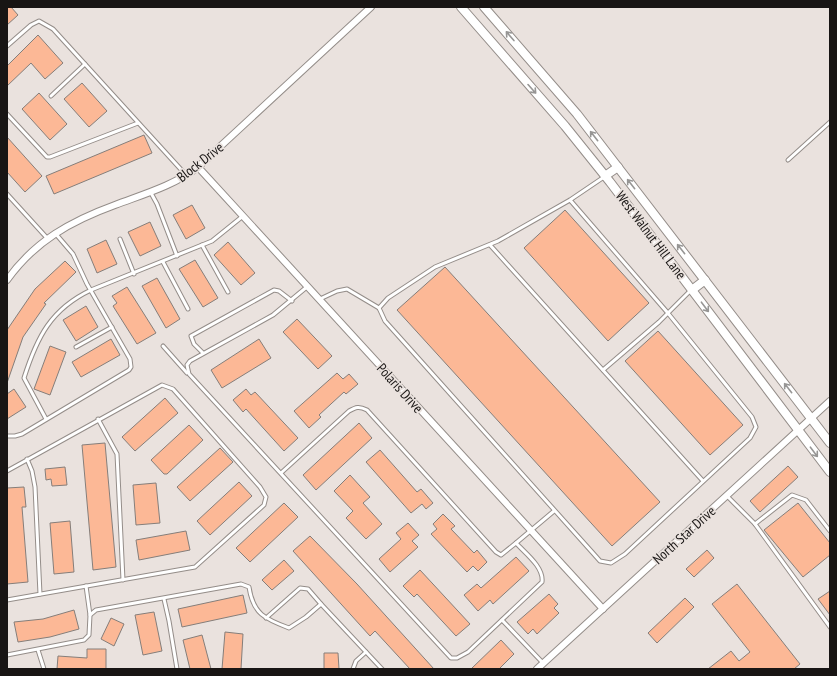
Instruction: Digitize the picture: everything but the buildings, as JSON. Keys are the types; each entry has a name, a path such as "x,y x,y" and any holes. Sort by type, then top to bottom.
{"main road":[{"name":"West Walnut Hill Lane","path":"461,7 565,126 605,176 830,472"},
{"name":"West Walnut Hill Lane","path":"484,7 577,114 830,443"},
{"path":"605,176 618,167"},
{"path":"692,290 705,280"}],"street":[{"name":"Block Drive","path":"7,280 28,255 55,233 89,215 151,193 187,175 198,167 371,7"},
{"name":"Polaris Drive","path":"198,167 602,608"},
{"name":"North Star Drive","path":"537,669 602,608 799,431 830,401"}],"lane":[{"path":"7,46 31,25 39,21 53,29 187,175"},
{"path":"51,96 85,64"},
{"path":"7,114 47,157 138,123"},
{"path":"788,160 830,122"},
{"path":"379,308 388,298 435,267 490,244 570,200 605,176"},
{"path":"151,193 157,204 177,256"},
{"path":"7,194 47,238"},
{"path":"320,299 337,291 347,289 379,308 385,322 554,511 600,561 611,563 625,554 750,438 756,427 752,417 667,312 570,200"},
{"path":"46,419 24,378 33,349 46,326 59,310 78,296 91,290 134,274 212,241 243,216"},
{"path":"7,436 22,434 129,370 131,366 130,359 91,290 73,254 55,233"},
{"path":"120,239 134,274"},
{"path":"490,244 703,481"},
{"path":"202,245 228,292"},
{"path":"163,262 188,309"},
{"path":"189,374 188,365 190,361 273,315 292,301 308,286"},
{"path":"203,353 194,344 191,336 274,290 279,291 292,301"},
{"path":"603,370 659,322 667,312 692,290"},
{"path":"76,347 112,327"},
{"path":"163,346 451,658 457,658 468,652 542,582 543,576 539,569 516,543"},
{"path":"7,471 157,386 166,385 172,389 260,486 266,497 264,505 195,566 7,600"},
{"path":"281,473 349,411 358,407 367,410 496,552 501,554 505,553 554,511"},
{"path":"98,419 116,454 124,580"},
{"path":"27,459 32,471 35,487 40,594"},
{"path":"755,524 792,495 806,500 830,531"},
{"path":"727,496 755,524 830,626"},
{"path":"90,615 96,610 241,584 249,587 254,608 266,618 289,628 306,618 321,604"},
{"path":"7,655 84,640 89,635 90,615 86,586"},
{"path":"266,618 300,588 308,589 382,669"},
{"path":"164,599 170,620 177,669"},
{"path":"502,620 543,664"},
{"path":"38,650 44,669"},
{"path":"353,669 356,661 366,652"}]}
